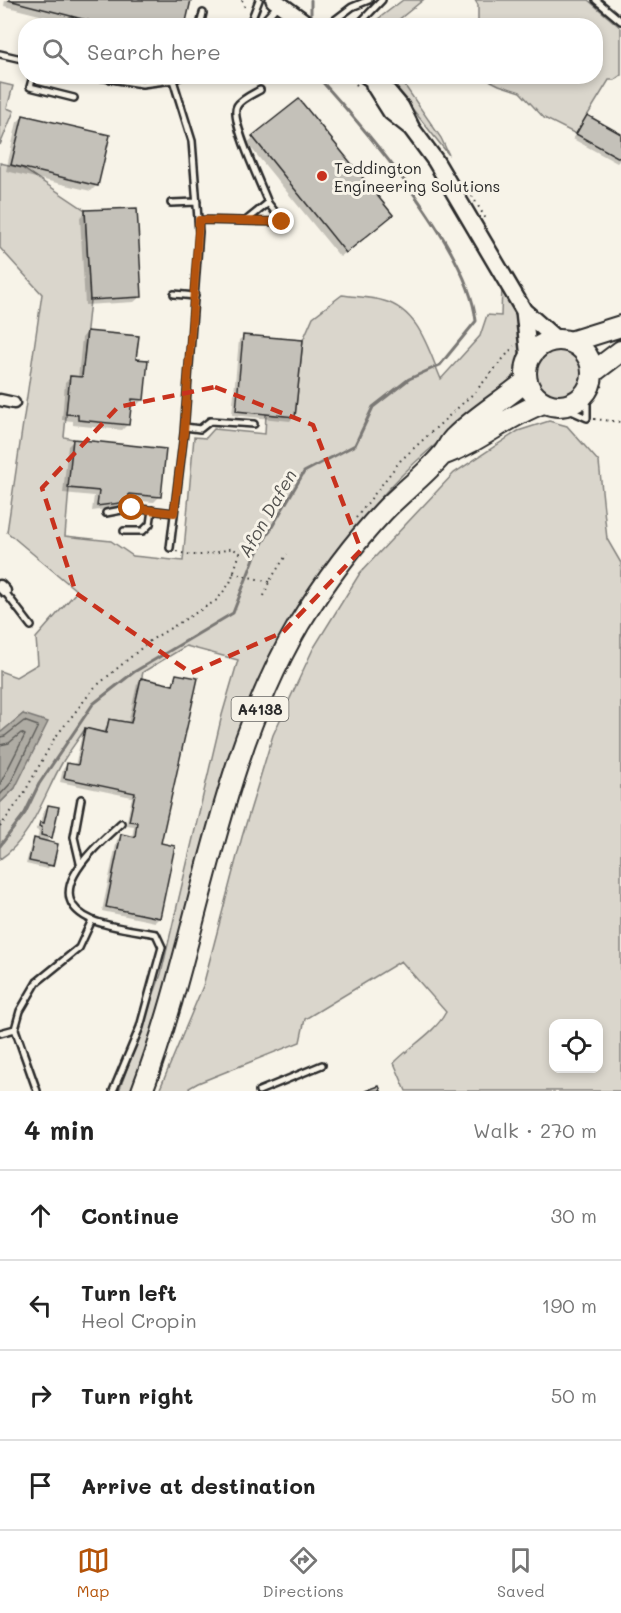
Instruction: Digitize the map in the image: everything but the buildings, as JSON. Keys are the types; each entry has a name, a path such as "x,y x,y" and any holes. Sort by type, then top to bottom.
{"highway":[{"path":"621,327 536,348 529,358 526,381 536,397 556,409 580,399 593,388 621,351"},
{"path":"564,341 586,354 593,388"},
{"name":"A4138","path":"142,1091 169,1011 202,884 240,759 280,661 306,614 366,532 442,455 454,437 526,381"},
{"name":"A4138","path":"442,455 462,449 502,422 556,409"}],"main road":[{"path":"277,2 299,18"},
{"path":"379,84 386,88 396,100 412,129 435,160 524,311 564,341"},
{"path":"524,311 529,358"}],"street":[{"path":"0,400 14,404"}],"lane":[{"path":"252,18 259,0"},
{"path":"338,18 352,7 369,0"},
{"path":"365,18 382,0"},
{"path":"596,0 621,21"},
{"path":"265,18 277,2"},
{"path":"201,18 202,13"},
{"path":"0,54 18,58"},
{"path":"31,84 30,87 74,98"},
{"path":"170,548 185,427 199,220 192,141 174,84"},
{"path":"199,220 282,222 268,203 239,132 234,113 237,104 260,90"},
{"path":"171,203 197,202"},
{"path":"247,220 268,203"},
{"path":"174,294 195,296"},
{"path":"556,409 587,418 593,388"},
{"path":"185,427 200,429 210,421 254,424"},
{"path":"106,513 132,508 174,513"},
{"path":"124,531 143,531 150,524 152,510"},
{"path":"2,589 31,626"},
{"path":"80,863 74,837 81,799"},
{"path":"113,1091 140,1027 162,947 156,934 92,920 75,909 70,894 73,873 80,863 121,823"},
{"path":"37,1091 15,1029 20,1011 37,982 79,948 92,920"},
{"path":"0,1033 15,1029"},
{"path":"260,1091 322,1065"}],"path":[{"path":"350,526 400,461 476,392 522,338 525,327"},
{"path":"587,418 621,422"},
{"path":"0,827 23,795 54,739 94,688 151,640 217,600 230,583 240,553 232,548 212,556 196,556 170,548"},
{"path":"264,596 269,582 287,555"},
{"path":"233,573 269,582"}],"highlighted area":[{"path":"215,387 313,425 361,550 283,632 191,673 76,593 42,488 118,407"}],"shaded area":[{"path":"403,0 423,0 401,18 379,18"},
{"path":"475,0 588,0 621,28 621,75 614,80 609,80 576,134 544,118 520,92 497,84 603,84 603,18 478,18 478,5"},
{"path":"0,83 13,86 7,108 14,111 0,145"},
{"path":"393,84 404,84 441,138 449,155"},
{"path":"0,163 22,168 85,210 90,300 82,377 70,376 64,437 73,439 65,536 111,541 133,556 183,561 194,437 206,438 214,429 265,434 266,414 295,417 303,340 313,317 342,295 384,301 406,313 421,332 441,379 480,336 487,315 501,316 502,286 520,328 521,348 516,373 414,463 382,496 335,556 280,643 134,1091 119,1091 161,974 222,715 238,660 186,646 143,672 131,723 109,719 106,733 85,729 62,763 36,816 20,840 0,859 0,803 15,788 23,714 0,733 0,671 16,677 38,664 36,638 77,591 7,532 42,294 0,248"},
{"path":"554,348 564,348 579,358 583,372 579,386 573,392 564,396 554,396 539,386 535,377 535,367 545,352"},
{"path":"549,421 567,426 599,462 607,539 621,563 621,1091 406,1091 394,1063 429,1033 446,1012 401,961 305,1019 300,1042 198,1083 189,1088 190,1091 159,1091 203,986 242,837 273,735 313,649 360,573 454,473 518,431"}],"water":[{"path":"23,714 48,722 15,788 0,803 0,733"}],"waterway":[{"name":"Afon Dafen","path":"311,0 311,18"},
{"name":"Afon Dafen","path":"0,846 25,813 39,784 93,704 134,672 233,613 255,556 304,472 355,445 373,407 409,379 440,365 476,321 469,292 436,226 387,158 324,84"}],"place":[{"name":"Teddington Engineering Solutions","path":"322,176"}],"route":[{"path":"132,508 174,513 179,488 184,433 200,232 199,220 282,222"}]}
